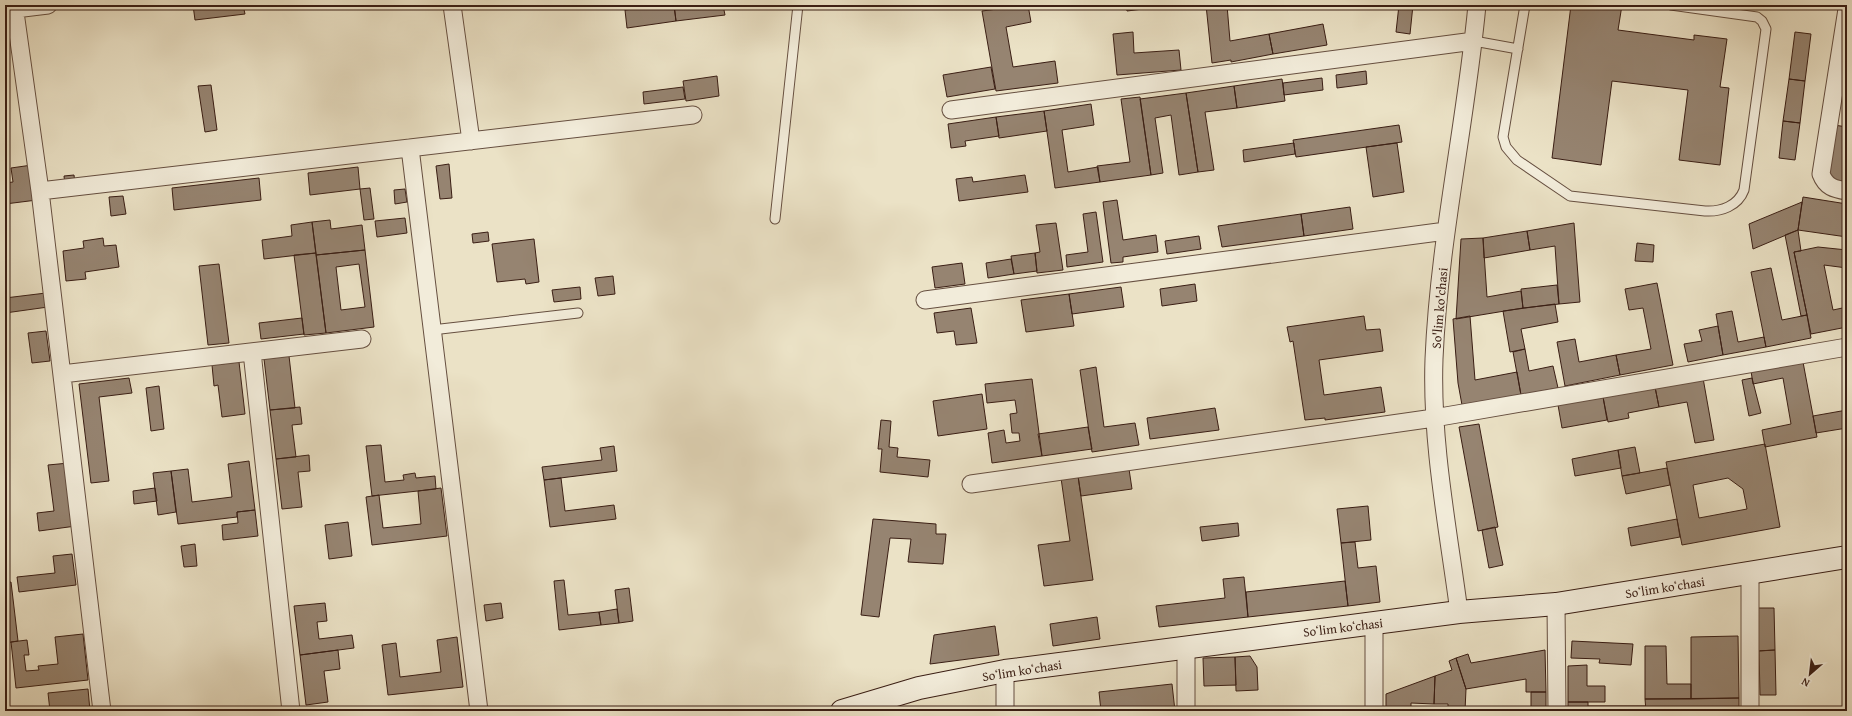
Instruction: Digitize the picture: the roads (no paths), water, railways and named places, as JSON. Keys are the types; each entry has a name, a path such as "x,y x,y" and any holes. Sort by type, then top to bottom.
{"street":[{"path":"48,5 15,7 40,191 102,711"},
{"path":"452,5 471,141"},
{"name":"So'lim ko'chasi","path":"1459,612 1434,418 1434,358 1446,231 1474,41 1477,5"},
{"path":"1847,9 1821,174 1824,181 1829,186 1847,191"},
{"path":"951,110 1474,41"},
{"path":"40,191 694,115"},
{"path":"410,148 479,711"},
{"path":"926,300 1446,231"},
{"path":"62,374 362,339"},
{"path":"971,484 1434,418 1847,347"},
{"path":"252,352 292,711"},
{"name":"Soʻlim koʻchasi","path":"842,711 919,688 1005,671 1459,612 1556,604 1750,574 1847,557"},
{"path":"1750,574 1750,711"},
{"path":"1556,604 1556,711"},
{"path":"1374,624 1374,711"},
{"path":"1186,648 1186,711"},
{"path":"1005,671 1005,711"}],"lane":[{"path":"775,219 798,5"},
{"path":"1526,5 1503,137 1506,147 1517,160 1570,196 1706,211 1722,210 1738,201 1744,190 1766,29 1762,20 1757,17 1671,5"},
{"path":"1474,41 1518,49"},
{"path":"432,330 578,313"}]}
